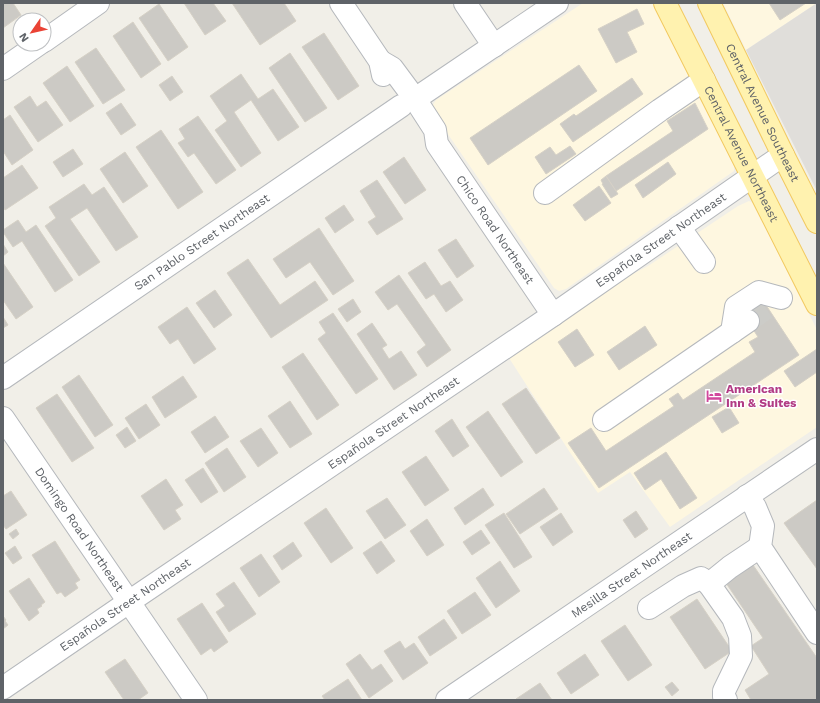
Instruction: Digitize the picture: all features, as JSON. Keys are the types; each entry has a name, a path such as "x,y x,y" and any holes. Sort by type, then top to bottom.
{"main road":[{"name":"Central Avenue Northeast","path":"665,3 817,304"},
{"name":"Central Avenue Southeast","path":"709,3 817,222"}],"street":[{"path":"52,35 98,3"},
{"name":"Chico Road Northeast","path":"341,3 380,61 392,68 408,103 435,130 437,144 553,315"},
{"path":"465,3 494,46"},
{"name":"San Pablo Street Northeast","path":"3,378 557,3"},
{"path":"3,69 27,52"},
{"path":"545,193 704,80"},
{"name":"Española Street Northeast","path":"3,688 553,315 783,155"},
{"path":"679,227 704,262"},
{"path":"604,420 740,326 736,307 759,292 774,303 806,281"},
{"name":"Domingo Road Northeast","path":"3,418 196,700"},
{"name":"Mesilla Street Northeast","path":"447,700 817,449"},
{"path":"747,496 755,507 763,526 760,547 817,633"},
{"path":"709,584 730,566 760,547"},
{"path":"649,608 683,586 701,578 709,584 733,618 740,636 741,656 724,692 724,697 726,700"}],"shaded area":[{"path":"583,3 654,3 734,165 734,171 566,289 559,291 554,288 434,114 432,106 436,100"},
{"path":"723,3 817,3 746,50"},
{"path":"817,3 817,191 746,50"},
{"path":"749,201 755,204 817,330 817,427 670,527 630,472 598,493 509,358 625,278 648,266 738,206"}],"building":[{"path":"3,3 13,3 19,12 12,12 12,22 3,28"},
{"path":"184,3 213,3 226,21 205,35"},
{"path":"232,3 284,3 296,21 260,45"},
{"path":"769,3 806,3 780,20"},
{"path":"159,4 188,47 168,61 139,18"},
{"path":"637,9 644,24 627,32 637,52 616,63 598,29"},
{"path":"133,22 161,64 141,78 113,36"},
{"path":"324,33 359,86 338,100 302,47"},
{"path":"96,48 125,90 103,104 75,62"},
{"path":"290,53 327,108 305,122 269,68"},
{"path":"579,65 597,91 488,165 470,138"},
{"path":"67,66 94,106 70,122 43,83"},
{"path":"241,74 258,99 273,89 299,127 278,141 251,100 234,112 261,153 241,167 215,130 227,121 210,96"},
{"path":"172,76 183,92 170,101 159,85"},
{"path":"632,78 643,94 573,142 560,124 574,114 576,116"},
{"path":"30,96 37,107 46,101 63,125 38,142 14,107"},
{"path":"121,103 136,125 121,135 106,113"},
{"path":"695,103 708,129 616,191 606,176 673,131 667,121"},
{"path":"10,115 33,150 12,165 3,151 3,120"},
{"path":"198,116 236,170 216,184 194,153 188,157 178,143 185,139 179,129"},
{"path":"161,130 203,192 178,209 136,147"},
{"path":"570,146 576,154 546,174 535,157 550,147 556,155"},
{"path":"73,149 83,164 63,177 53,162"},
{"path":"125,152 148,186 123,203 100,169"},
{"path":"404,157 426,190 405,204 383,172"},
{"path":"668,162 676,174 643,198 635,185"},
{"path":"22,165 38,188 5,210 3,207 3,178"},
{"path":"606,176 618,194 611,198 601,180"},
{"path":"377,180 403,219 377,235 368,222 376,217 360,191"},
{"path":"84,184 92,195 104,187 138,237 116,251 87,208 70,219 100,262 79,276 45,226 56,218 49,207"},
{"path":"599,186 611,203 585,221 573,205"},
{"path":"344,205 354,220 335,233 325,218"},
{"path":"18,220 26,232 36,225 73,280 55,292 22,241 13,247 3,230"},
{"path":"319,228 354,281 333,295 310,262 286,278 273,259"},
{"path":"456,239 474,266 457,278 438,250"},
{"path":"3,244 8,252 3,256"},
{"path":"248,259 280,305 315,281 328,300 271,338 227,273"},
{"path":"425,262 441,286 450,281 463,300 446,312 434,294 426,299 408,273"},
{"path":"3,263 33,307 16,319 3,300"},
{"path":"399,275 451,350 427,367 417,352 426,345 397,304 388,310 375,292"},
{"path":"215,290 232,315 214,328 196,303"},
{"path":"353,299 361,312 347,322 338,309"},
{"name":"American Inn & Suites","path":"762,299 799,355 599,488 568,443 591,428 606,451 674,406 669,399 678,393 683,400 755,352 749,342 758,337 742,312"},
{"path":"187,307 216,349 194,364 178,339 170,344 158,327"},
{"path":"333,313 378,379 356,394 318,339 326,333 319,322"},
{"path":"3,317 8,325 3,328"},
{"path":"372,323 387,345 382,348 389,359 401,351 417,375 394,390 357,334"},
{"path":"645,326 657,345 619,370 607,352"},
{"path":"577,329 594,355 575,367 558,342"},
{"path":"817,349 817,372 795,387 784,371"},
{"path":"303,353 339,405 317,420 282,367"},
{"path":"79,375 113,425 95,437 62,387"},
{"path":"183,376 197,397 165,418 152,397"},
{"path":"526,388 560,438 536,454 502,404"},
{"path":"57,394 94,448 72,462 36,408"},
{"path":"290,401 312,434 290,448 268,416"},
{"path":"146,404 160,425 139,439 125,418"},
{"path":"729,407 739,423 722,433 712,417"},
{"path":"488,411 523,462 501,477 466,427"},
{"path":"215,416 229,437 205,453 191,432"},
{"path":"452,419 469,446 453,457 435,431"},
{"path":"127,427 136,441 125,448 116,435"},
{"path":"261,428 278,453 258,467 240,441"},
{"path":"227,448 246,477 224,492 205,463"},
{"path":"666,452 697,498 680,509 661,479 645,490 634,473"},
{"path":"426,456 449,490 425,506 402,472"},
{"path":"203,468 218,492 201,503 185,480"},
{"path":"166,479 183,505 175,510 181,519 164,530 141,496"},
{"path":"483,488 494,505 465,525 454,508"},
{"path":"544,488 558,509 520,534 506,514"},
{"path":"11,491 27,515 6,529 3,525 3,496"},
{"path":"387,498 406,525 385,539 366,511"},
{"path":"817,500 817,569 784,523"},
{"path":"326,508 353,548 331,563 304,523"},
{"path":"636,511 648,529 635,538 623,520"},
{"path":"504,513 532,557 514,568 485,525"},
{"path":"561,513 573,532 553,546 540,527"},
{"path":"427,519 444,545 427,556 410,531"},
{"path":"16,529 19,534 13,539 9,534"},
{"path":"481,530 490,543 472,555 463,542"},
{"path":"55,541 80,580 75,583 78,588 65,597 61,592 57,594 32,555"},
{"path":"381,541 395,561 377,574 363,553"},
{"path":"293,542 302,556 282,570 273,556"},
{"path":"15,546 22,558 13,564 5,553"},
{"path":"261,554 280,582 259,597 240,568"},
{"path":"500,561 520,591 496,608 476,578"},
{"path":"751,562 817,658 817,700 751,700 745,690 769,674 751,646 763,638 724,580"},
{"path":"29,578 45,602 37,609 39,613 29,621 9,591"},
{"path":"234,582 256,614 229,632 216,612 225,606 216,594"},
{"path":"475,592 491,615 462,634 447,611"},
{"path":"697,599 732,651 705,669 670,617"},
{"path":"202,603 228,642 214,652 211,648 201,655 177,619"},
{"path":"3,616 8,625 3,629"},
{"path":"444,619 457,638 430,656 418,637"},
{"path":"625,625 652,665 628,681 601,641"},
{"path":"400,641 405,649 414,643 428,663 403,680 384,651"},
{"path":"360,654 372,670 381,664 393,681 369,698 346,664"},
{"path":"585,654 599,675 571,694 557,673"},
{"path":"125,659 148,693 138,700 124,700 105,672"},
{"path":"348,679 362,700 325,700 322,696"},
{"path":"672,682 679,690 672,696 665,687"},
{"path":"540,683 552,700 516,700 516,699"}],"tunnel":[{"path":"748,321 767,308"}],"place":[{"name":"American Inn & Suites","path":"714,396"}]}
